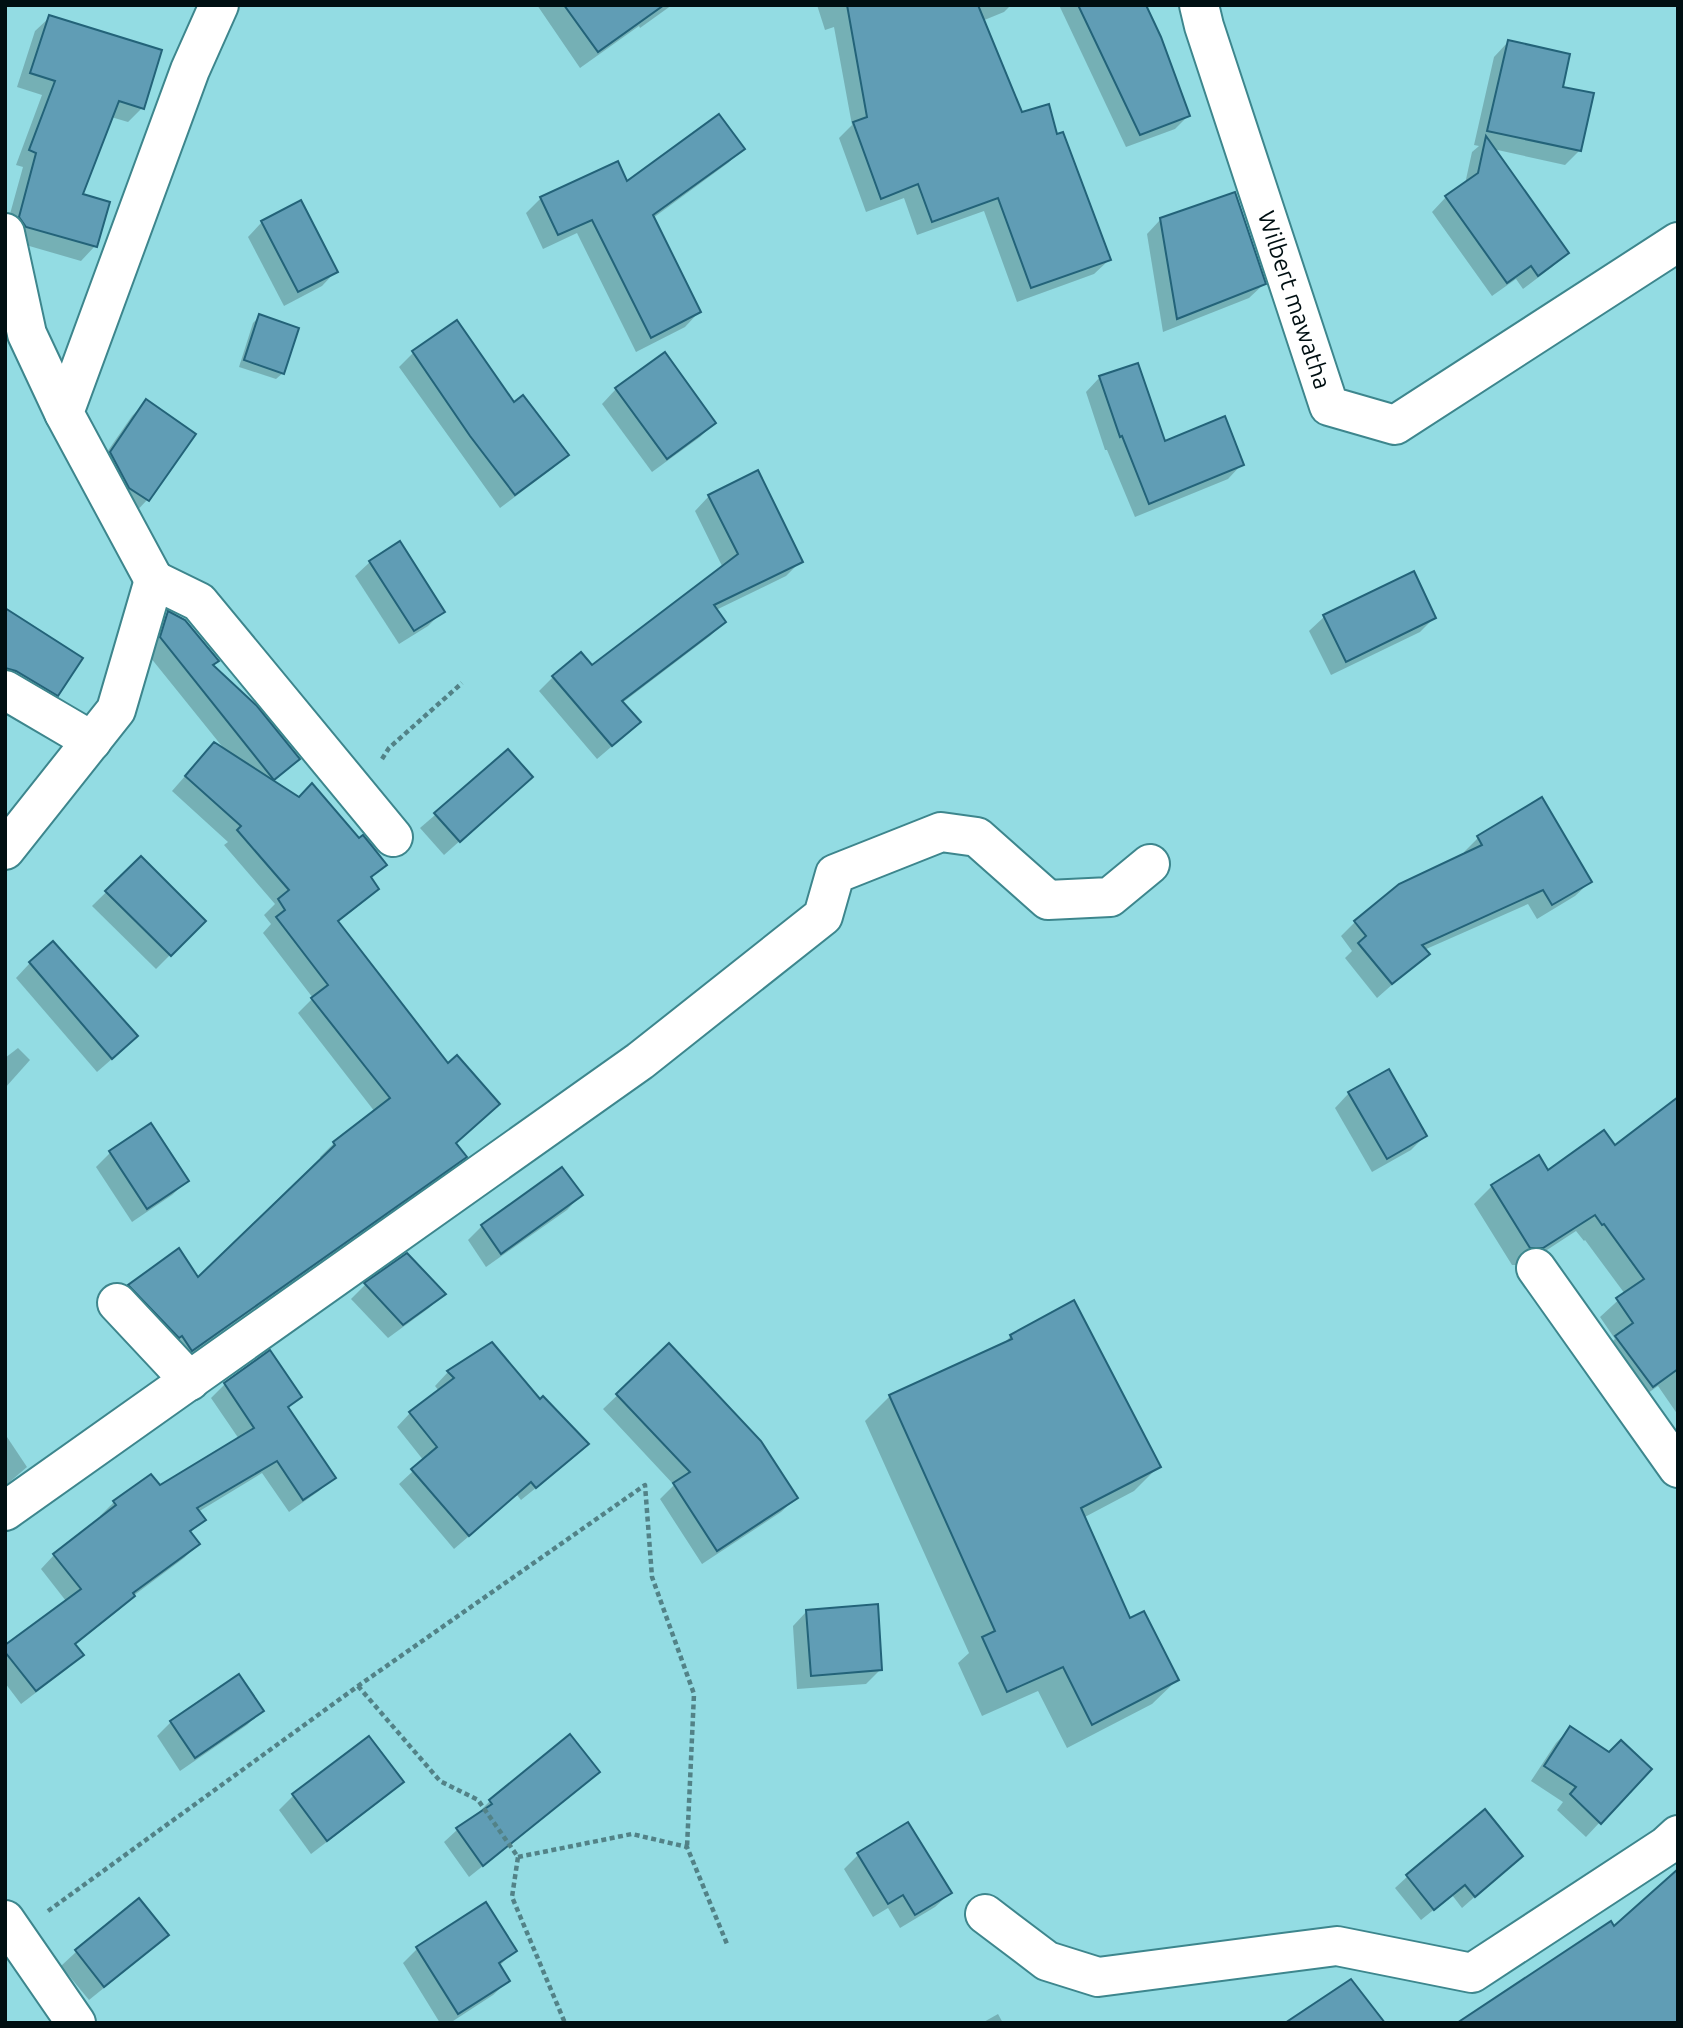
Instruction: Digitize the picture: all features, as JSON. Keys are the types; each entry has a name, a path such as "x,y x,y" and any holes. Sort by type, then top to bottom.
{"street":[{"path":"64,413 190,70 219,5"},
{"name":"Wilbert mawatha","path":"1199,5 1329,406 1395,425 1678,242"},
{"path":"5,233 27,334 64,413 154,580 199,602 393,838"},
{"path":"11,832 116,710 154,580"},
{"path":"5,690 92,741"},
{"path":"5,1511 640,1060 823,916 835,874 941,832 976,837 1048,900 1110,897 1150,864"},
{"path":"1536,1268 1678,1468"},
{"path":"117,1303 190,1381"},
{"path":"985,1914 1047,1961 1098,1977 1337,1946 1472,1973 1666,1846 1678,1835"},
{"path":"11,1928 76,2023"}],"path":[{"path":"360,796 388,748 462,683"},
{"path":"11,1928 164,1825 645,1485 652,1577 694,1694 687,1847 727,1944"},
{"path":"358,1686 440,1781 478,1800 518,1857 512,1897 565,2023"},
{"path":"518,1857 632,1834 687,1847"}],"building":[{"path":"564,5 664,5 598,52"},
{"path":"847,5 978,5 1022,112 1049,104 1057,134 1063,132 1111,260 1031,288 998,198 932,222 918,184 881,199 853,122 867,117"},
{"path":"1078,5 1146,5 1161,37 1190,116 1140,135"},
{"path":"49,15 162,50 144,109 119,101 83,194 110,202 97,247 26,227 19,217 36,153 29,150 55,81 30,73"},
{"path":"1508,40 1570,54 1563,87 1594,93 1581,151 1487,131"},
{"path":"719,114 745,149 653,215 701,312 651,338 592,220 558,235 540,197 618,161 627,181"},
{"path":"1486,136 1569,253 1538,276 1531,266 1507,283 1445,196 1478,173"},
{"path":"1235,192 1266,284 1177,319 1160,218"},
{"path":"301,200 338,272 298,292 261,221"},
{"path":"259,314 299,328 284,374 244,360"},
{"path":"457,320 514,402 523,395 569,455 515,495 470,436 412,351"},
{"path":"665,352 716,423 667,459 615,388"},
{"path":"1138,363 1165,441 1225,416 1244,465 1149,504 1122,436 1120,437 1099,376"},
{"path":"146,399 196,434 149,501 129,488 110,452"},
{"path":"758,470 803,562 714,605 726,622 622,701 641,722 612,746 552,676 581,652 592,665 738,554 708,495"},
{"path":"400,541 445,612 414,631 369,561"},
{"path":"1414,571 1436,618 1346,662 1323,615"},
{"path":"5,608 83,658 58,696 16,671 5,668"},
{"path":"168,611 185,620 219,661 213,665 257,706 300,759 274,780 160,637"},
{"path":"214,742 299,797 312,783 359,838 363,835 372,846 387,865 371,877 379,889 338,921 448,1063 457,1055 500,1104 456,1143 467,1157 192,1351 182,1336 179,1338 128,1285 179,1248 198,1277 335,1145 333,1142 390,1098 311,998 328,985 276,917 285,910 278,899 289,890 237,830 241,826 185,776"},
{"path":"508,749 533,777 460,842 434,813"},
{"path":"1542,797 1592,882 1552,905 1543,890 1422,945 1430,954 1392,984 1358,943 1366,936 1354,921 1399,884 1482,845 1477,836"},
{"path":"141,856 206,921 171,956 105,891"},
{"path":"53,941 138,1036 112,1059 29,962"},
{"path":"1389,1069 1427,1136 1387,1159 1348,1092"},
{"path":"1678,1097 1678,1369 1653,1387 1615,1336 1633,1323 1616,1298 1644,1279 1604,1224 1602,1225 1595,1215 1543,1248 1530,1248 1491,1185 1539,1155 1548,1170 1604,1130 1615,1145"},
{"path":"151,1123 189,1181 147,1209 109,1151"},
{"path":"562,1167 583,1195 501,1254 481,1225"},
{"path":"407,1253 446,1294 403,1325 364,1283"},
{"path":"1074,1300 1161,1467 1081,1508 1130,1618 1144,1611 1179,1680 1092,1725 1063,1667 1007,1692 982,1637 995,1631 889,1395 1012,1339 1010,1335"},
{"path":"492,1342 540,1399 543,1396 589,1444 536,1488 531,1482 469,1536 411,1469 437,1447 409,1412 454,1378 447,1371"},
{"path":"669,1343 761,1441 798,1498 717,1551 673,1483 690,1472 616,1394"},
{"path":"270,1350 302,1397 288,1407 336,1478 303,1500 277,1461 197,1508 206,1520 190,1531 200,1544 133,1593 135,1596 75,1644 84,1655 36,1691 5,1652 5,1645 81,1589 53,1554 116,1505 113,1501 151,1474 160,1485 254,1428 224,1383"},
{"path":"878,1604 882,1670 811,1676 806,1610"},
{"path":"239,1674 264,1711 195,1758 170,1721"},
{"path":"1570,1726 1609,1752 1621,1740 1652,1769 1601,1824 1570,1794 1576,1787 1544,1766"},
{"path":"570,1734 600,1772 483,1866 456,1828 492,1804 489,1800"},
{"path":"369,1736 404,1782 327,1841 292,1794"},
{"path":"1485,1809 1523,1856 1475,1897 1465,1885 1434,1910 1406,1875"},
{"path":"908,1822 952,1893 915,1915 903,1895 888,1904 857,1853"},
{"path":"1678,1869 1678,2023 1457,2023 1611,1921 1614,1926"},
{"path":"139,1898 169,1935 104,1987 75,1950"},
{"path":"486,1902 517,1951 499,1963 510,1981 458,2014 416,1947"},
{"path":"1351,1979 1385,2023 1285,2023"}]}
